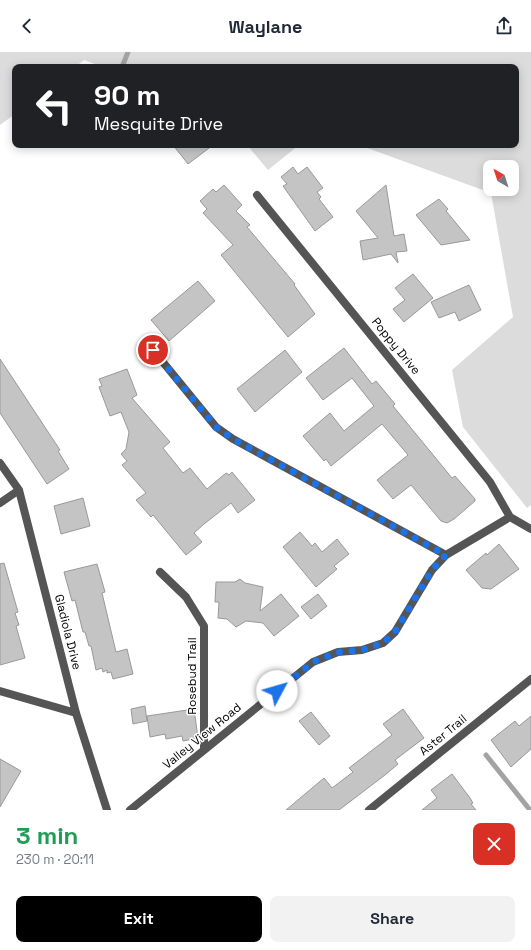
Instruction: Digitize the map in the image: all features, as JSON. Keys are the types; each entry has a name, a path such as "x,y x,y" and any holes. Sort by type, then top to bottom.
{"street":[{"name":"Poppy Drive","path":"257,194 490,482 510,517"},
{"path":"153,350 216,427 233,439 446,555"},
{"name":"Gladiola Drive","path":"0,463 19,490 76,713 106,810"},
{"path":"0,503 19,490"},
{"path":"510,517 531,529"},
{"name":"Valley View Road","path":"130,810 313,662 338,652 362,650 383,643 395,632 432,570 446,555 510,517"},
{"name":"Rosebud Trail","path":"160,572 186,597 204,626 204,749"},
{"name":"Aster Trail","path":"369,810 531,679"},
{"path":"0,691 76,713"}],"shaded area":[{"path":"0,52 531,52 531,505 527,508 463,427 452,370 513,317 492,196 519,196 519,160 483,160 483,190 367,148 519,148 519,64 95,64 84,60 79,64 12,64 12,116 0,125"},
{"path":"250,148 295,148 268,170"}],"building":[{"path":"175,148 209,148 188,164"},
{"path":"293,167 298,174 307,167 323,188 317,192 321,197 319,199 333,217 315,231 283,186 287,184 281,177"},
{"path":"224,185 242,205 236,211 250,225 247,227 295,284 294,285 315,314 288,337 221,255 233,245 203,213 207,209 200,201 213,189 216,192"},
{"path":"386,185 394,236 404,234 407,251 396,252 398,263 391,254 363,260 360,241 378,238 356,211"},
{"path":"439,199 448,209 446,211 470,240 441,245 416,215"},
{"path":"413,274 433,298 404,322 393,309 405,300 395,288"},
{"path":"198,281 215,301 169,341 151,320"},
{"path":"469,285 481,310 459,321 455,312 439,318 431,302"},
{"path":"344,348 372,384 376,381 395,404 393,406 452,478 455,476 475,499 475,501 454,519 447,523 441,521 411,485 393,499 377,480 408,455 382,424 331,466 326,459 324,461 303,436 330,413 344,431 374,406 352,378 323,400 306,378"},
{"path":"285,350 302,372 255,412 237,389"},
{"path":"0,359 60,450 58,451 69,469 47,484 0,413"},
{"path":"127,369 137,395 132,398 170,442 163,448 183,473 190,468 207,489 226,473 229,475 232,472 255,500 238,513 231,503 204,524 194,533 202,542 186,555 153,515 151,517 136,500 146,493 122,465 127,461 121,454 126,449 129,432 121,412 110,416 99,387 102,386 99,379"},
{"path":"83,498 90,526 61,534 54,506"},
{"path":"300,532 312,546 315,543 322,552 337,539 349,554 334,566 337,569 316,587 283,547"},
{"path":"499,544 519,569 491,589 482,588 466,570 486,553 487,555"},
{"path":"4,563 18,612 15,613 19,625 16,626 25,658 0,665 0,564"},
{"path":"97,564 105,592 102,593 116,652 127,649 133,674 113,679 111,672 107,673 107,670 103,672 102,668 96,670 91,646 89,646 85,632 83,632 75,600 72,601 64,572"},
{"path":"240,579 245,583 263,587 260,611 281,594 299,616 274,636 263,623 246,621 236,627 227,619 218,618 219,602 215,602 216,582 235,582"},
{"path":"318,594 327,606 311,619 301,607"},
{"path":"145,706 147,721 133,724 131,709"},
{"path":"194,709 198,738 183,741 182,736 166,739 165,734 150,737 147,716"},
{"path":"403,709 424,738 395,760 398,764 339,810 286,810 324,778 332,788 353,772 349,768 392,735 383,724"},
{"path":"311,712 330,736 319,745 299,721"},
{"path":"531,716 531,749 511,767 491,740 515,721 519,726"},
{"path":"0,759 21,771 0,807"},
{"path":"452,774 470,798 473,803 471,804 476,810 422,810 437,798 431,790"}],"waterway":[{"path":"123,64 128,52"},
{"path":"486,755 530,810"}],"route":[{"path":"153,350 216,427 233,439 446,555 432,570 395,632 383,643 362,650 338,652 313,662 277,691"}]}
